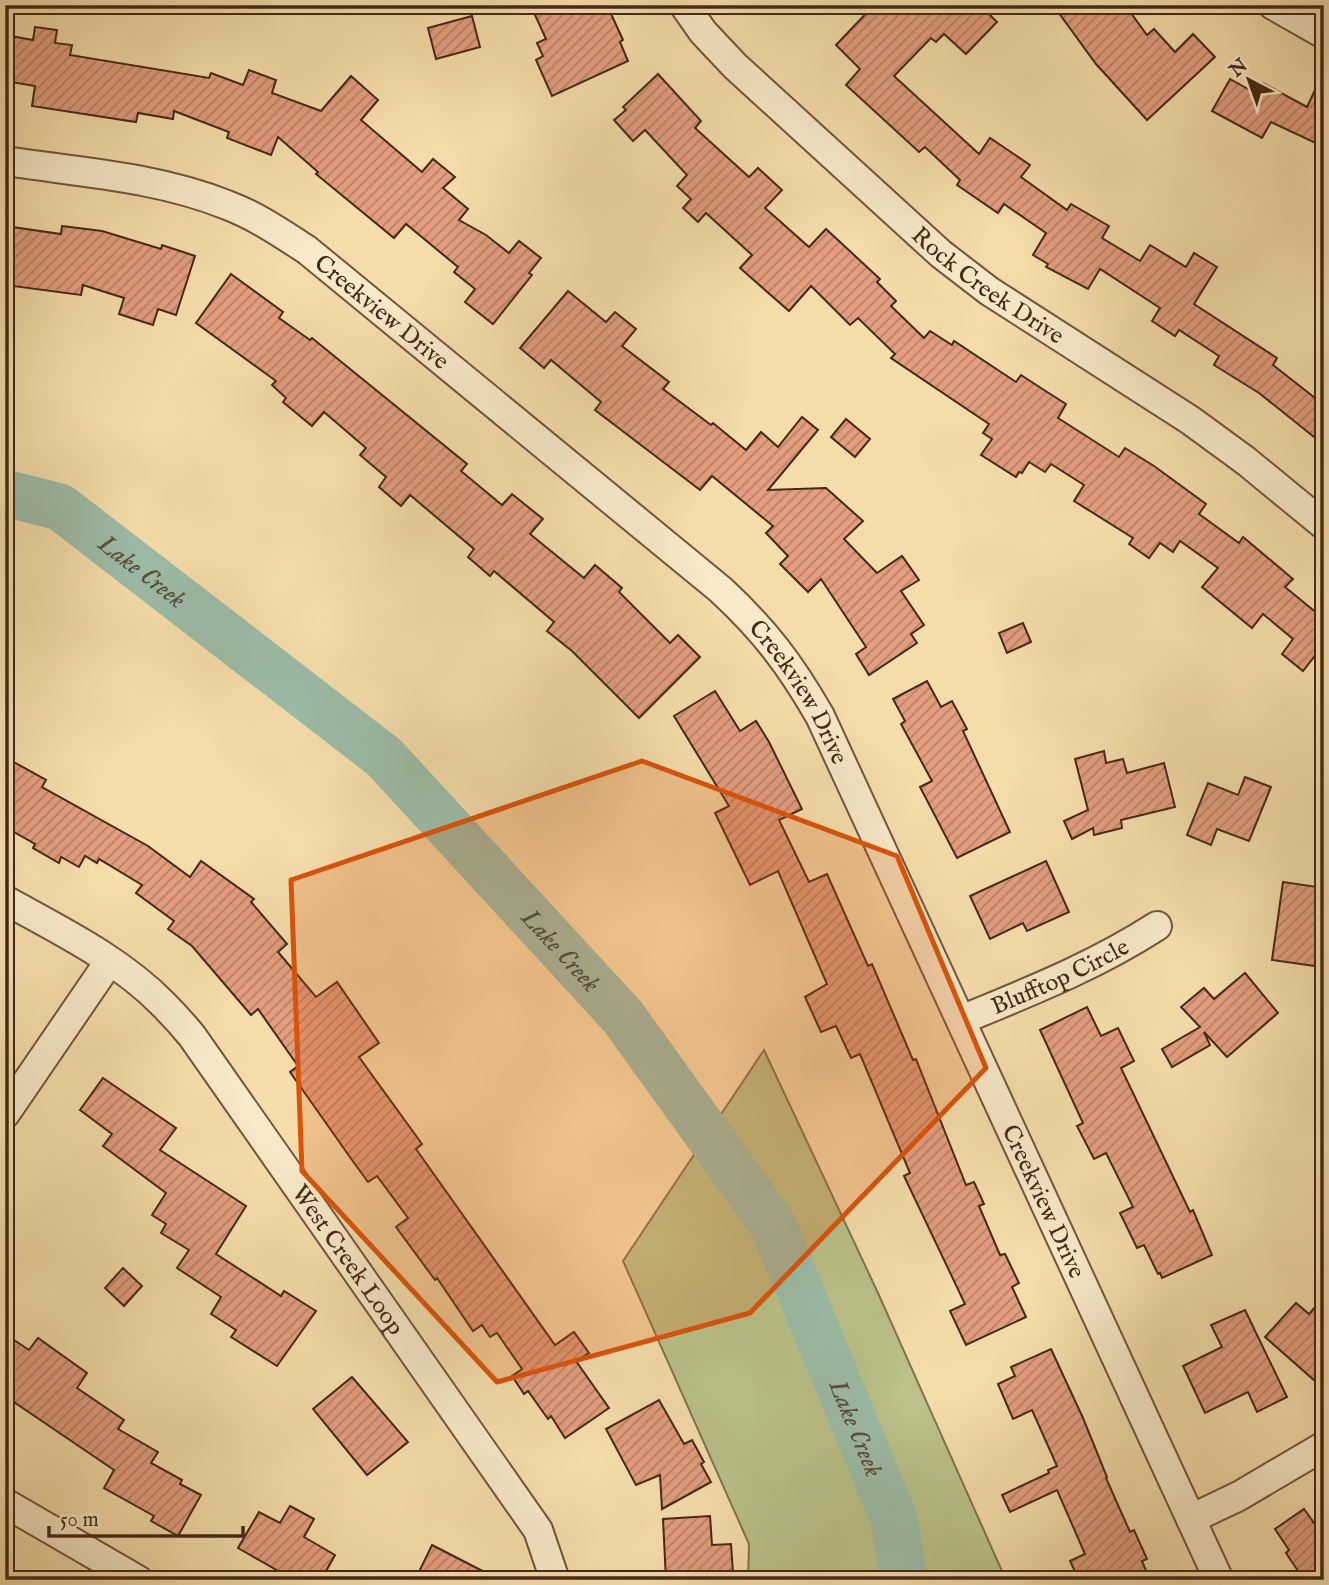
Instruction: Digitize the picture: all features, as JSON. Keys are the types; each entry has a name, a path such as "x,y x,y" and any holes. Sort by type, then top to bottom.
{"street":[{"name":"Rock Creek Drive","path":"684,5 703,32 734,66 941,254 989,291 1190,420 1246,461 1324,525"},
{"path":"1273,5 1324,34"},
{"name":"Creekview Drive","path":"5,162 141,181 185,191 228,205 268,225 307,250 721,590 775,645 820,716 1219,1580"},
{"name":"West Creek Loop","path":"5,900 75,939 128,974 162,1002 192,1036 538,1530 555,1580"},
{"name":"Blufftop Circle","path":"961,1020 1062,979 1119,950 1157,926"},
{"path":"5,1114 109,962"},
{"path":"1191,1519 1239,1496 1324,1446"},
{"path":"5,1503 138,1580"}],"highlighted area":[{"path":"642,761 897,856 986,1068 750,1313 497,1382 302,1171 291,880"}],"green space":[{"path":"764,1050 878,1293 1006,1580 748,1580 749,1544 623,1261"}],"building":[{"path":"556,5 607,5 623,40 620,42 628,61 552,96 536,60 543,56 537,43 546,39 535,15"},
{"path":"874,5 980,5 997,22 966,54 944,34 936,42 931,38 894,76 979,154 990,138 1030,165 1021,177 1067,210 1071,204 1109,226 1102,238 1140,261 1150,245 1186,267 1194,253 1217,267 1194,304 1277,358 1273,365 1324,405 1324,445 1259,393 1214,365 1219,356 1179,330 1175,336 1152,321 1160,308 1100,269 1088,289 1046,267 1048,264 1033,255 1046,233 1004,204 998,213 957,185 960,180 925,147 919,152 846,85 860,69 836,45"},
{"path":"1053,5 1125,5 1147,35 1154,29 1175,52 1193,34 1215,57 1147,120 1096,64"},
{"path":"472,16 480,47 436,59 428,28"},
{"path":"35,27 57,30 55,43 72,45 70,55 209,78 211,73 243,85 249,70 276,80 272,93 321,111 351,76 378,100 361,120 422,172 433,159 455,177 443,188 468,209 459,220 486,235 509,253 519,241 541,258 529,273 532,275 493,324 465,302 475,289 454,272 458,267 406,224 394,238 316,174 318,172 278,137 271,155 227,138 229,132 174,111 173,119 138,113 136,122 32,106 35,86 5,81 5,35 33,40"},
{"path":"1324,71 1324,147 1271,122 1262,138 1212,111 1230,79 1257,94 1263,83 1307,107"},
{"path":"658,74 701,121 695,128 749,177 758,168 782,190 765,208 809,247 826,229 880,279 877,282 896,301 891,306 924,338 930,331 952,345 954,341 1016,382 1021,375 1066,404 1058,418 1119,457 1125,448 1154,466 1206,504 1199,514 1239,543 1243,537 1293,579 1285,587 1324,619 1324,665 1314,657 1303,671 1282,654 1293,639 1263,614 1252,628 1202,587 1218,568 1180,541 1173,552 1160,543 1149,558 1129,544 1133,538 1074,501 1084,485 1051,464 1045,472 1029,462 1016,477 981,455 992,439 983,433 989,424 891,358 895,354 858,318 850,325 811,286 789,311 740,268 752,255 706,213 698,222 683,208 691,199 677,186 687,175 645,130 633,141 614,120 626,110 623,107"},
{"path":"62,226 102,231 195,256 176,315 158,309 153,325 119,314 124,298 83,285 81,295 5,285 12,227 61,234"},
{"path":"231,274 283,312 279,318 310,340 312,338 467,464 461,471 502,505 512,494 543,519 530,534 584,578 595,565 622,588 619,592 670,643 678,635 700,657 639,718 572,651 547,631 554,622 494,571 490,576 468,557 474,549 410,495 401,506 379,487 386,477 360,455 366,448 324,412 312,426 283,402 286,398 272,385 276,381 196,323"},
{"path":"568,291 606,322 615,312 636,329 622,346 669,382 663,389 711,425 713,423 746,450 761,432 778,447 802,417 818,430 768,490 826,488 863,521 844,539 877,573 902,556 919,580 901,591 924,625 911,634 917,643 869,675 856,654 866,647 821,579 808,592 780,564 788,556 766,533 773,526 712,476 700,490 595,410 601,402 551,360 544,368 520,348"},
{"path":"846,419 870,439 855,457 831,437"},
{"path":"1023,623 1031,642 1007,653 999,633"},
{"path":"927,681 941,707 952,701 967,729 963,731 1010,832 957,858 920,787 932,781 901,724 905,721 893,699"},
{"path":"715,691 740,731 756,721 769,742 802,809 779,820 809,882 827,874 868,966 872,964 913,1060 916,1059 966,1185 974,1182 984,1204 979,1206 1000,1255 1005,1254 1019,1283 1012,1287 1026,1317 966,1345 950,1311 965,1304 904,1176 910,1173 860,1054 851,1058 836,1026 821,1032 805,997 827,984 778,871 750,885 715,813 729,806 674,716"},
{"path":"1104,751 1106,763 1123,759 1127,773 1164,763 1175,807 1121,820 1122,828 1094,835 1093,828 1072,839 1064,821 1088,810 1075,759"},
{"path":"12,761 46,780 42,787 148,846 190,877 201,861 254,899 251,902 287,944 278,952 316,997 337,982 379,1043 359,1057 422,1144 416,1149 555,1345 574,1332 589,1353 576,1361 609,1408 565,1438 551,1416 548,1419 528,1391 524,1394 512,1376 522,1369 497,1333 490,1337 482,1325 473,1331 437,1278 435,1280 396,1227 408,1218 377,1176 368,1182 352,1160 290,1072 298,1066 258,1009 251,1015 192,946 168,929 174,921 136,893 142,885 99,859 97,863 85,856 79,867 61,857 59,863 33,848 35,844 5,827 5,774"},
{"path":"1245,777 1271,787 1249,841 1217,829 1211,845 1187,835 1208,783 1238,795"},
{"path":"1046,861 1069,912 1027,931 1023,923 990,939 970,896"},
{"path":"1283,882 1324,888 1324,945 1321,953 1317,953 1315,966 1272,960"},
{"path":"1245,973 1278,1013 1227,1057 1204,1032 1210,1045 1172,1067 1162,1049 1200,1027 1181,1007 1204,988 1214,999"},
{"path":"1087,1007 1101,1036 1118,1028 1134,1061 1121,1068 1190,1212 1193,1210 1212,1255 1162,1278 1144,1245 1137,1248 1120,1213 1133,1207 1106,1153 1094,1159 1077,1126 1083,1123 1040,1030"},
{"path":"103,1078 176,1128 160,1150 246,1206 216,1254 281,1296 284,1291 316,1311 277,1366 231,1337 236,1330 211,1314 221,1297 177,1268 189,1250 161,1233 166,1224 152,1215 166,1193 103,1146 112,1134 80,1110"},
{"path":"123,1268 142,1286 124,1306 105,1288"},
{"path":"1324,1297 1324,1371 1315,1381 1265,1337 1296,1303 1309,1314"},
{"path":"1245,1310 1287,1397 1257,1412 1248,1392 1205,1413 1183,1366 1222,1347 1211,1325"},
{"path":"5,1334 29,1350 38,1338 87,1373 77,1388 124,1420 118,1429 158,1452 151,1463 182,1480 180,1484 201,1495 178,1536 151,1521 154,1516 104,1488 114,1470 5,1396"},
{"path":"1051,1349 1130,1532 1134,1530 1147,1559 1142,1561 1150,1580 1079,1580 1070,1561 1085,1554 1057,1490 1010,1512 1002,1495 1049,1473 1048,1470 1057,1466 1032,1410 1013,1419 998,1384 1015,1376 1011,1367"},
{"path":"352,1377 408,1442 367,1475 313,1409"},
{"path":"659,1400 684,1444 692,1440 711,1482 662,1509 660,1475 636,1485 606,1429"},
{"path":"290,1506 314,1519 304,1537 335,1555 321,1580 294,1580 238,1548 259,1512 280,1523"},
{"path":"1304,1509 1324,1537 1324,1580 1304,1580 1286,1553 1289,1550 1275,1529"},
{"path":"710,1516 712,1545 731,1544 733,1573 715,1574 716,1580 666,1580 663,1519"},
{"path":"432,1545 500,1580 415,1580"}],"waterway":[{"name":"Lake Creek","path":"5,493 60,507 384,757 623,1017 773,1225 894,1519 904,1580"}]}
